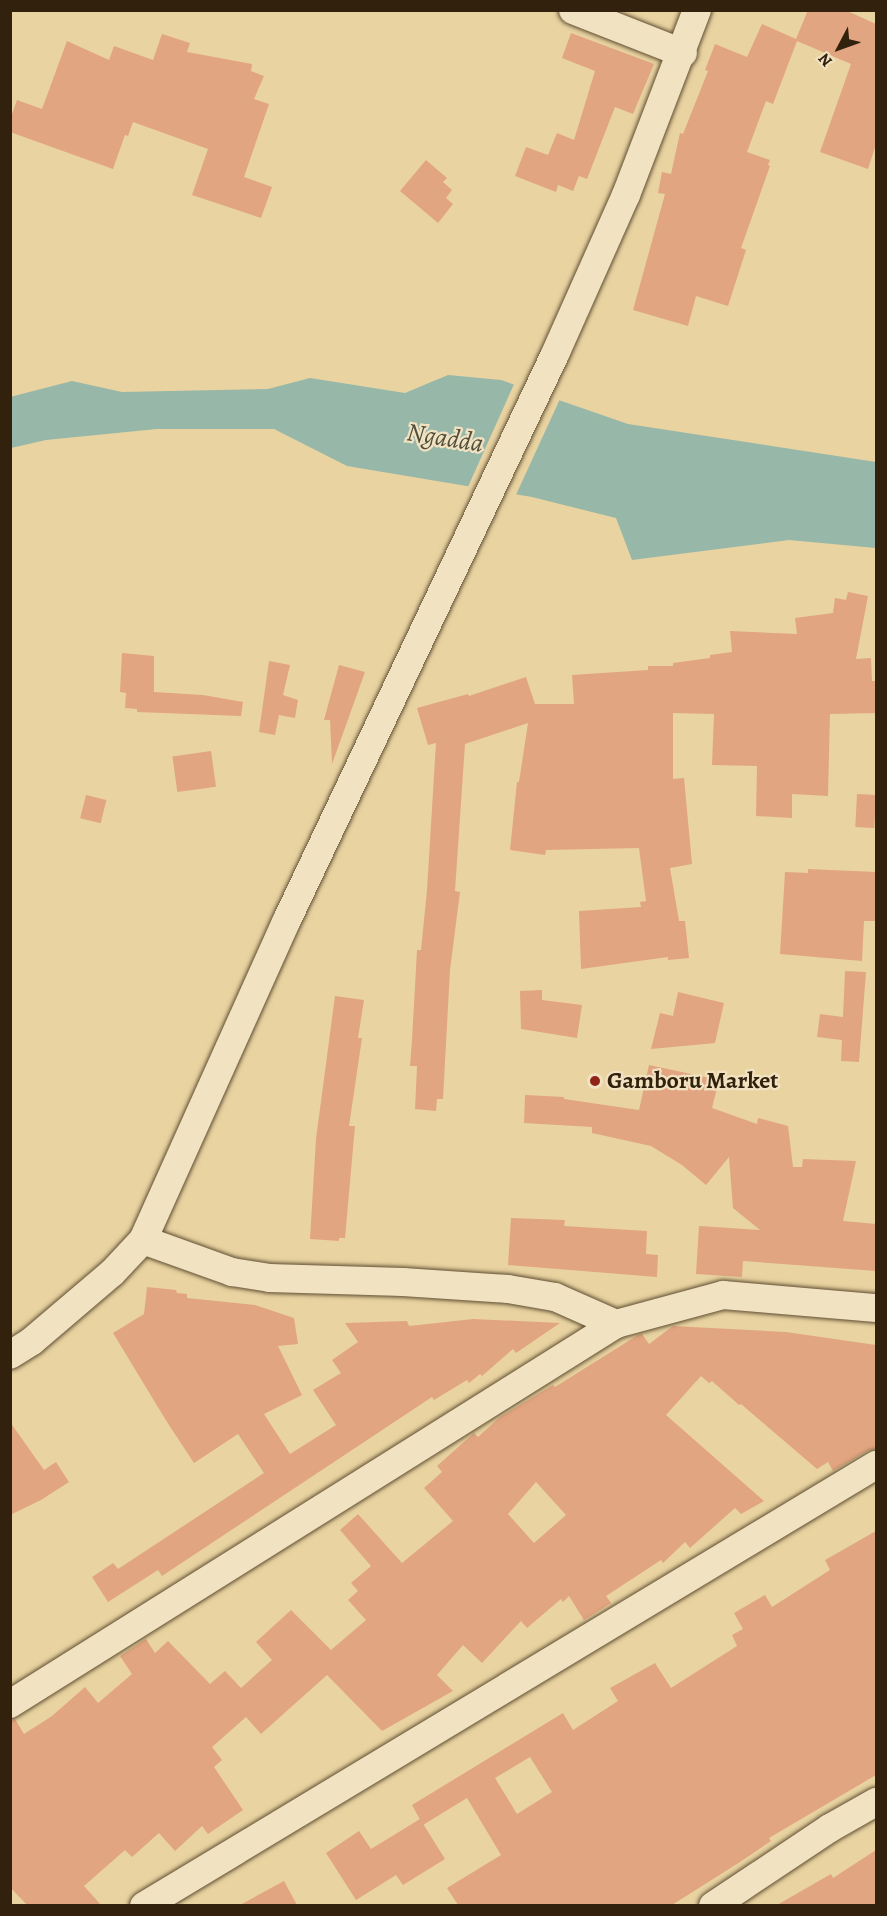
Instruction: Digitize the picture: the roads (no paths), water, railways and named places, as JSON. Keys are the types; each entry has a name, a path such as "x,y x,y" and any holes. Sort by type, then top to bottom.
{"street":[{"path":"573,10 683,52"},
{"path":"10,1355 32,1341 112,1273 143,1240 286,922 556,352 626,195 683,52 697,10"},
{"path":"143,1240 232,1272 269,1278 508,1289 555,1297 616,1324"},
{"path":"10,1704 616,1324 723,1296 876,1308"},
{"path":"144,1905 876,1465"},
{"path":"712,1905 830,1828 876,1802"}],"water":[{"name":"Ngadda","path":"448,375 501,380 628,424 876,462 876,548 789,540 632,560 616,518 532,497 347,466 274,429 157,429 46,440 11,448 10,397 72,381 122,392 268,389 310,378 405,393"}],"place":[{"name":"Gamboru Market","path":"595,1081"}]}
